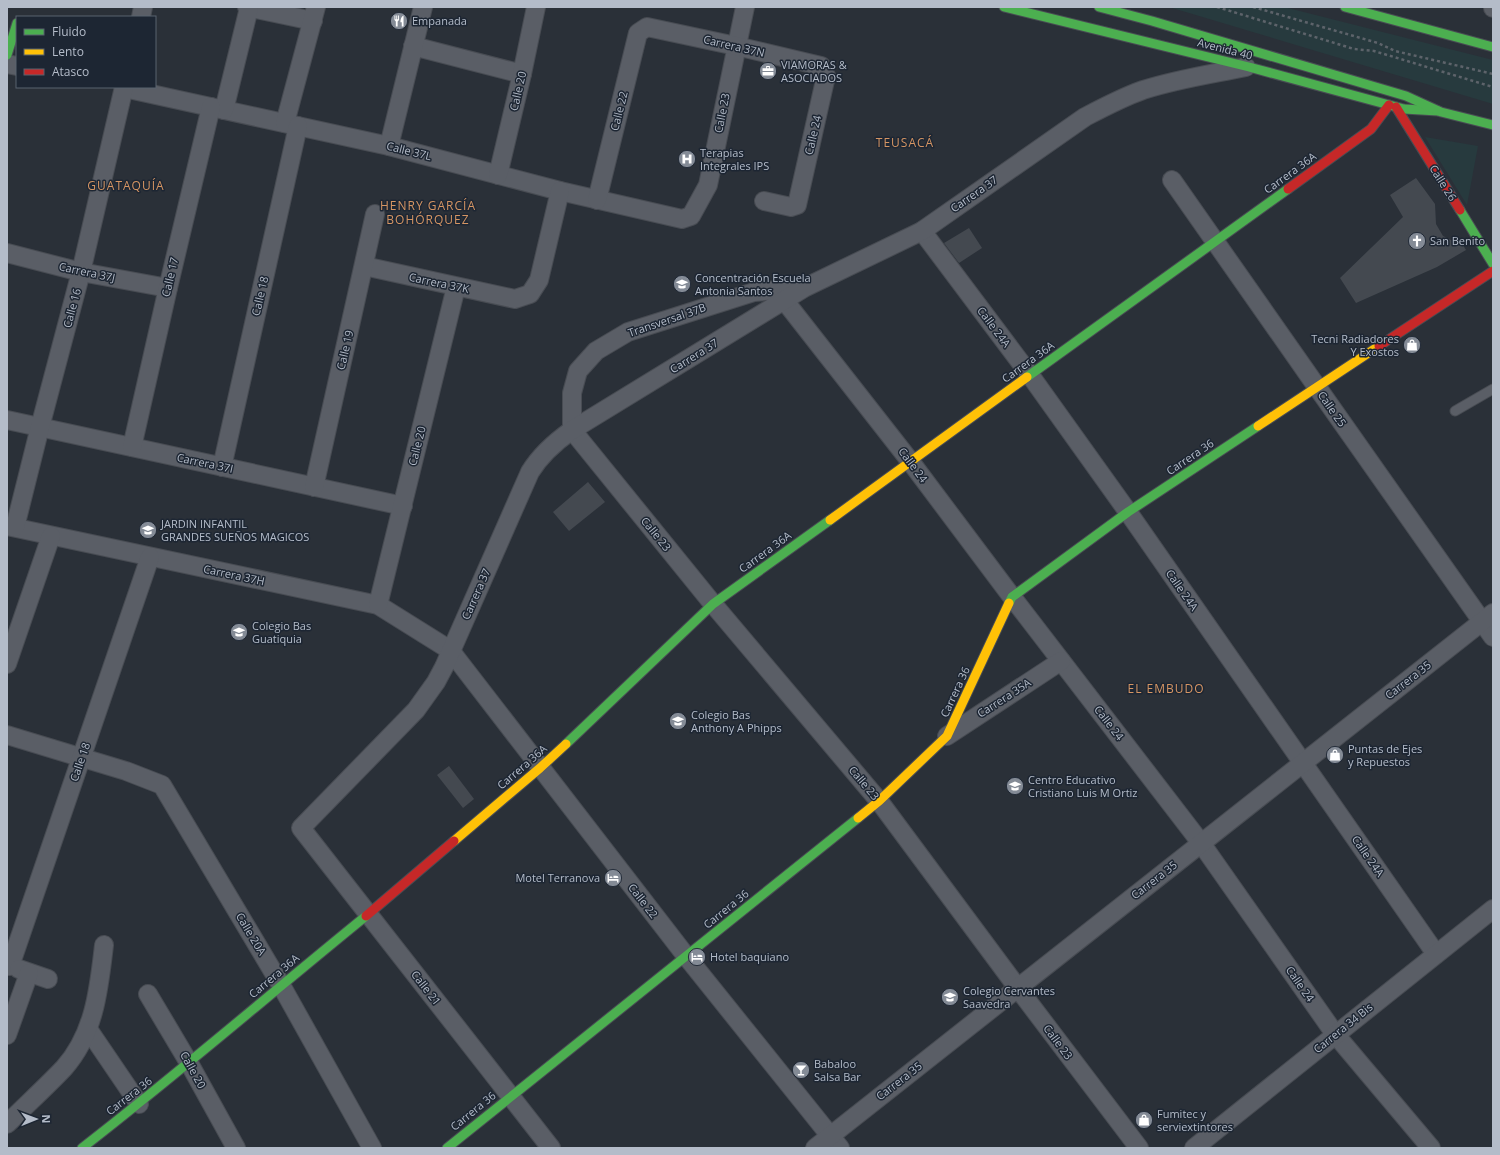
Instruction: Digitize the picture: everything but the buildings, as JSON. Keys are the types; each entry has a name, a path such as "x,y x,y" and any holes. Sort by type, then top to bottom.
{"main road":[{"name":"Avenida 40","path":"1004,7 1249,67 1393,106 1441,112 1493,125"},
{"name":"Avenida 40","path":"1099,7 1152,20 1406,96 1441,112"},
{"path":"1137,7 1152,20"},
{"path":"1345,7 1493,47"},
{"path":"7,55 16,25"},
{"name":"Carrera 36A","path":"190,1063 281,985 369,914 540,768 713,604 1371,129 1393,106"},
{"name":"Calle 26","path":"1393,106 1492,262"},
{"name":"Calle 26","path":"1492,247 1492,262"},
{"name":"Carrera 36","path":"447,1148 879,801 948,736 1012,597 1128,512 1493,271"},
{"name":"Carrera 36","path":"82,1148 190,1063"}],"street":[{"path":"248,7 314,14"},
{"name":"Calle 17","path":"132,447 168,288 248,7"},
{"path":"389,146 423,7"},
{"name":"Calle 20","path":"498,175 536,7"},
{"name":"Calle 23","path":"691,216 708,185 745,7"},
{"name":"Calle 18","path":"222,467 314,14"},
{"name":"Carrera 37N","path":"647,27 821,66"},
{"name":"Calle 22","path":"597,200 638,33 647,27"},
{"path":"413,46 522,74"},
{"name":"Calle 24","path":"764,201 791,207 797,204 826,76 821,66"},
{"name":"Carrera 37","path":"301,828 416,710 436,682 530,472 553,444 572,430 804,288 922,231 1085,117 1123,98 1164,84 1249,67"},
{"name":"Calle 37L","path":"124,88 389,146 597,200 682,219 691,216"},
{"name":"Calle 16","path":"11,527 40,427 81,272 124,88"},
{"name":"Calle 25","path":"1172,180 1317,387 1488,617 1493,637"},
{"name":"Carrera 37K","path":"364,266 515,299 530,294 539,280 560,191"},
{"name":"Calle 19","path":"314,487 375,214"},
{"name":"Calle 24A","path":"922,231 1030,375 1128,512 1436,954"},
{"name":"Carrera 37J","path":"7,253 81,272 168,288"},
{"name":"Calle 20","path":"378,605 456,287"},
{"name":"Transversal 37B","path":"572,430 572,393 578,371 596,351 628,332 754,292 804,288"},
{"name":"Calle 24","path":"784,300 910,462 1201,843 1335,1034 1431,1148"},
{"name":"Carrera 37I","path":"7,420 403,506"},
{"name":"Calle 23","path":"572,430 713,604 879,801 1139,1148"},
{"name":"Carrera 37H","path":"11,527 378,605 450,650"},
{"path":"7,664 51,536"},
{"name":"Calle 18","path":"8,966 82,757 150,557"},
{"name":"Carrera 35","path":"815,1148 835,1142 1017,987 1488,617"},
{"name":"Calle 22","path":"450,650 686,956 835,1142"},
{"name":"Carrera 35A","path":"948,736 1061,661"},
{"path":"7,735 82,757"},
{"name":"Calle 20A","path":"82,757 126,771 162,785 281,985 372,1148"},
{"name":"Calle 21","path":"301,828 551,1148"},
{"name":"Carrera 34 Bis","path":"1194,1148 1493,909"},
{"path":"7,1124 64,1068 81,1043 88,1029 97,1000 104,945"},
{"path":"8,966 48,979"},
{"path":"7,1035 29,973"},
{"name":"Calle 20","path":"148,994 190,1063 236,1148"},
{"path":"88,1029 139,1104"}],"lane":[{"path":"1455,411 1493,389"}],"path":[{"path":"1217,7 1354,49 1374,51 1493,87"},
{"path":"1253,7 1378,43 1395,51 1493,74"}],"green space":[{"path":"1169,7 1284,7 1493,60 1493,104"},
{"path":"1425,137 1478,146 1467,205"}],"traffic: fast":[{"path":"1004,7 1249,67 1404,109 1438,111"},
{"path":"1099,7 1152,21 1406,96 1441,112 1493,125"},
{"path":"1345,7 1493,47"},
{"path":"7,55 16,26"},
{"path":"1027,377 1288,189"},
{"path":"1460,210 1493,264"},
{"path":"1009,603 1012,597 1128,512 1258,426"},
{"path":"566,744 713,604 830,520"},
{"path":"447,1148 858,818"},
{"path":"82,1148 154,1091 366,916"}],"traffic: slow":[{"path":"1258,426 1379,346"},
{"path":"830,520 1027,377"},
{"path":"858,818 879,801 947,736 1009,603"},
{"path":"454,841 566,744"}],"traffic: jam":[{"path":"1288,189 1371,129 1389,105"},
{"path":"1396,107 1460,210"},
{"path":"1379,346 1493,271"},
{"path":"366,916 454,841"}],"place":[{"name":"Empanada","path":"399,21"},
{"name":"VIAMORAS & ASOCIADOS","path":"768,71"},
{"name":"Terapias Integrales IPS","path":"687,159"},
{"name":"San Benito","path":"1417,241"},
{"name":"Concentración Escuela Antonia Santos","path":"682,284"},
{"name":"Tecni Radiadores Y Exostos","path":"1412,345"},
{"name":"JARDIN INFANTIL GRANDES SUEÑOS MAGICOS","path":"148,530"},
{"name":"Colegio Bas Guatiquia","path":"239,632"},
{"name":"Colegio Bas Anthony A Phipps","path":"678,721"},
{"name":"Puntas de Ejes y Repuestos","path":"1335,755"},
{"name":"Centro Educativo Cristiano Luis M Ortiz","path":"1015,786"},
{"name":"Motel Terranova","path":"613,878"},
{"name":"Hotel baquiano","path":"697,957"},
{"name":"Colegio Cervantes Saavedra","path":"950,997"},
{"name":"Babaloo Salsa Bar","path":"801,1070"},
{"name":"Fumitec y serviextintores","path":"1144,1120"}],"district":[{"name":"TEUSACÁ","path":"905,143"},
{"name":"GUATAQUÍA","path":"126,186"},
{"name":"HENRY GARCÍA BOHÓRQUEZ","path":"428,213"},
{"name":"EL EMBUDO","path":"1166,689"}]}
